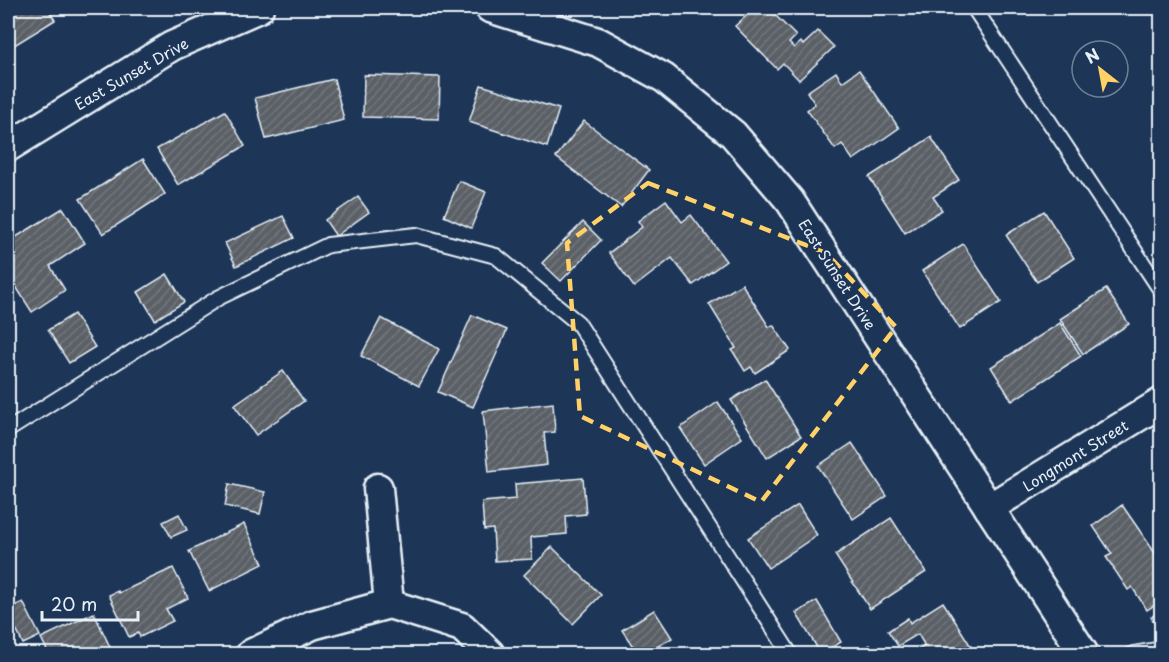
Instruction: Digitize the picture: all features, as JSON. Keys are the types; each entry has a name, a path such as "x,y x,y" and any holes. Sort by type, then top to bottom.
{"street":[{"name":"East Sunset Drive","path":"8,147 172,46 259,8"},
{"name":"East Sunset Drive","path":"490,8 520,12 598,42 664,78 733,134 790,201 1084,654"},
{"name":"Longmont Street","path":"989,508 1161,402"},
{"path":"378,488 389,604"},
{"path":"251,654 312,625 389,604 462,627 490,654"}],"lane":[{"path":"974,8 1161,292"},
{"path":"8,430 218,298 328,245 416,235 496,256 578,323 790,654"},
{"path":"1133,654 1161,649"}],"highlighted area":[{"path":"648,183 826,253 896,327 761,502 580,416 567,243"}],"building":[{"path":"8,8 47,8 55,20 8,49"},
{"path":"755,8 768,8 796,36 789,43 794,48 801,42 803,45 818,31 834,47 799,80 783,63 777,69 735,26"},
{"path":"859,70 899,128 853,160 842,144 835,149 807,110 815,104 807,92 836,72 842,82"},
{"path":"364,75 440,77 439,119 363,117"},
{"path":"334,79 344,120 266,139 255,98"},
{"path":"481,85 559,109 547,147 469,122"},
{"path":"225,111 245,146 178,185 157,149"},
{"path":"584,121 649,170 621,207 556,157"},
{"path":"931,137 959,180 933,197 942,210 905,233 869,177"},
{"path":"143,159 165,194 103,234 80,199"},
{"path":"459,181 486,192 471,228 444,216"},
{"path":"358,197 369,212 336,236 325,220"},
{"path":"666,200 682,222 691,215 726,261 693,285 672,258 634,287 609,253 642,227 638,221"},
{"path":"63,208 85,243 50,266 65,290 32,312 8,274 8,242"},
{"path":"1044,211 1074,258 1037,282 1006,235"},
{"path":"283,216 294,238 236,266 225,243"},
{"path":"583,222 601,240 561,281 542,263"},
{"path":"963,244 1001,302 960,329 922,271"},
{"path":"167,274 184,302 155,320 138,292"},
{"path":"742,284 769,327 773,325 790,350 755,373 751,367 745,371 732,350 736,348 709,304"},
{"path":"1106,289 1129,324 1083,354 1060,319"},
{"path":"74,314 95,347 69,363 48,330"},
{"path":"472,315 507,330 473,407 438,392"},
{"path":"381,318 439,349 419,386 361,356"},
{"path":"1060,323 1081,356 1012,401 991,367"},
{"path":"283,371 304,401 256,435 234,405"},
{"path":"765,379 801,436 767,458 731,400"},
{"path":"718,402 742,438 704,464 680,428"},
{"path":"553,403 555,432 544,433 547,465 489,472 483,411"},
{"path":"852,443 887,496 853,519 818,466"},
{"path":"583,478 586,514 566,516 567,534 531,537 532,559 495,561 493,529 484,530 482,502 516,499 515,484"},
{"path":"229,484 265,492 260,514 225,506"},
{"path":"798,505 817,535 768,568 748,538"},
{"path":"1122,505 1162,563 1162,600 1147,610 1132,587 1128,590 1106,557 1112,554 1093,526"},
{"path":"179,514 187,530 171,537 163,522"},
{"path":"891,518 926,572 870,609 835,555"},
{"path":"244,524 263,564 209,591 189,551"},
{"path":"552,547 601,595 573,624 524,575"},
{"path":"173,568 188,598 166,609 173,621 140,637 138,633 129,637 109,595 118,591 119,593"},
{"path":"817,601 841,642 821,654 796,613"},
{"path":"23,602 40,636 23,644 8,609"},
{"path":"943,602 972,648 962,654 911,654 925,646 918,634 898,646 888,631 908,618 910,623"},
{"path":"654,610 672,638 645,654 638,654 622,630"},
{"path":"1162,610 1162,633 1161,633 1151,617"},
{"path":"94,613 110,647 95,654 49,654 41,638"},
{"path":"870,645 876,654 855,654"}]}
